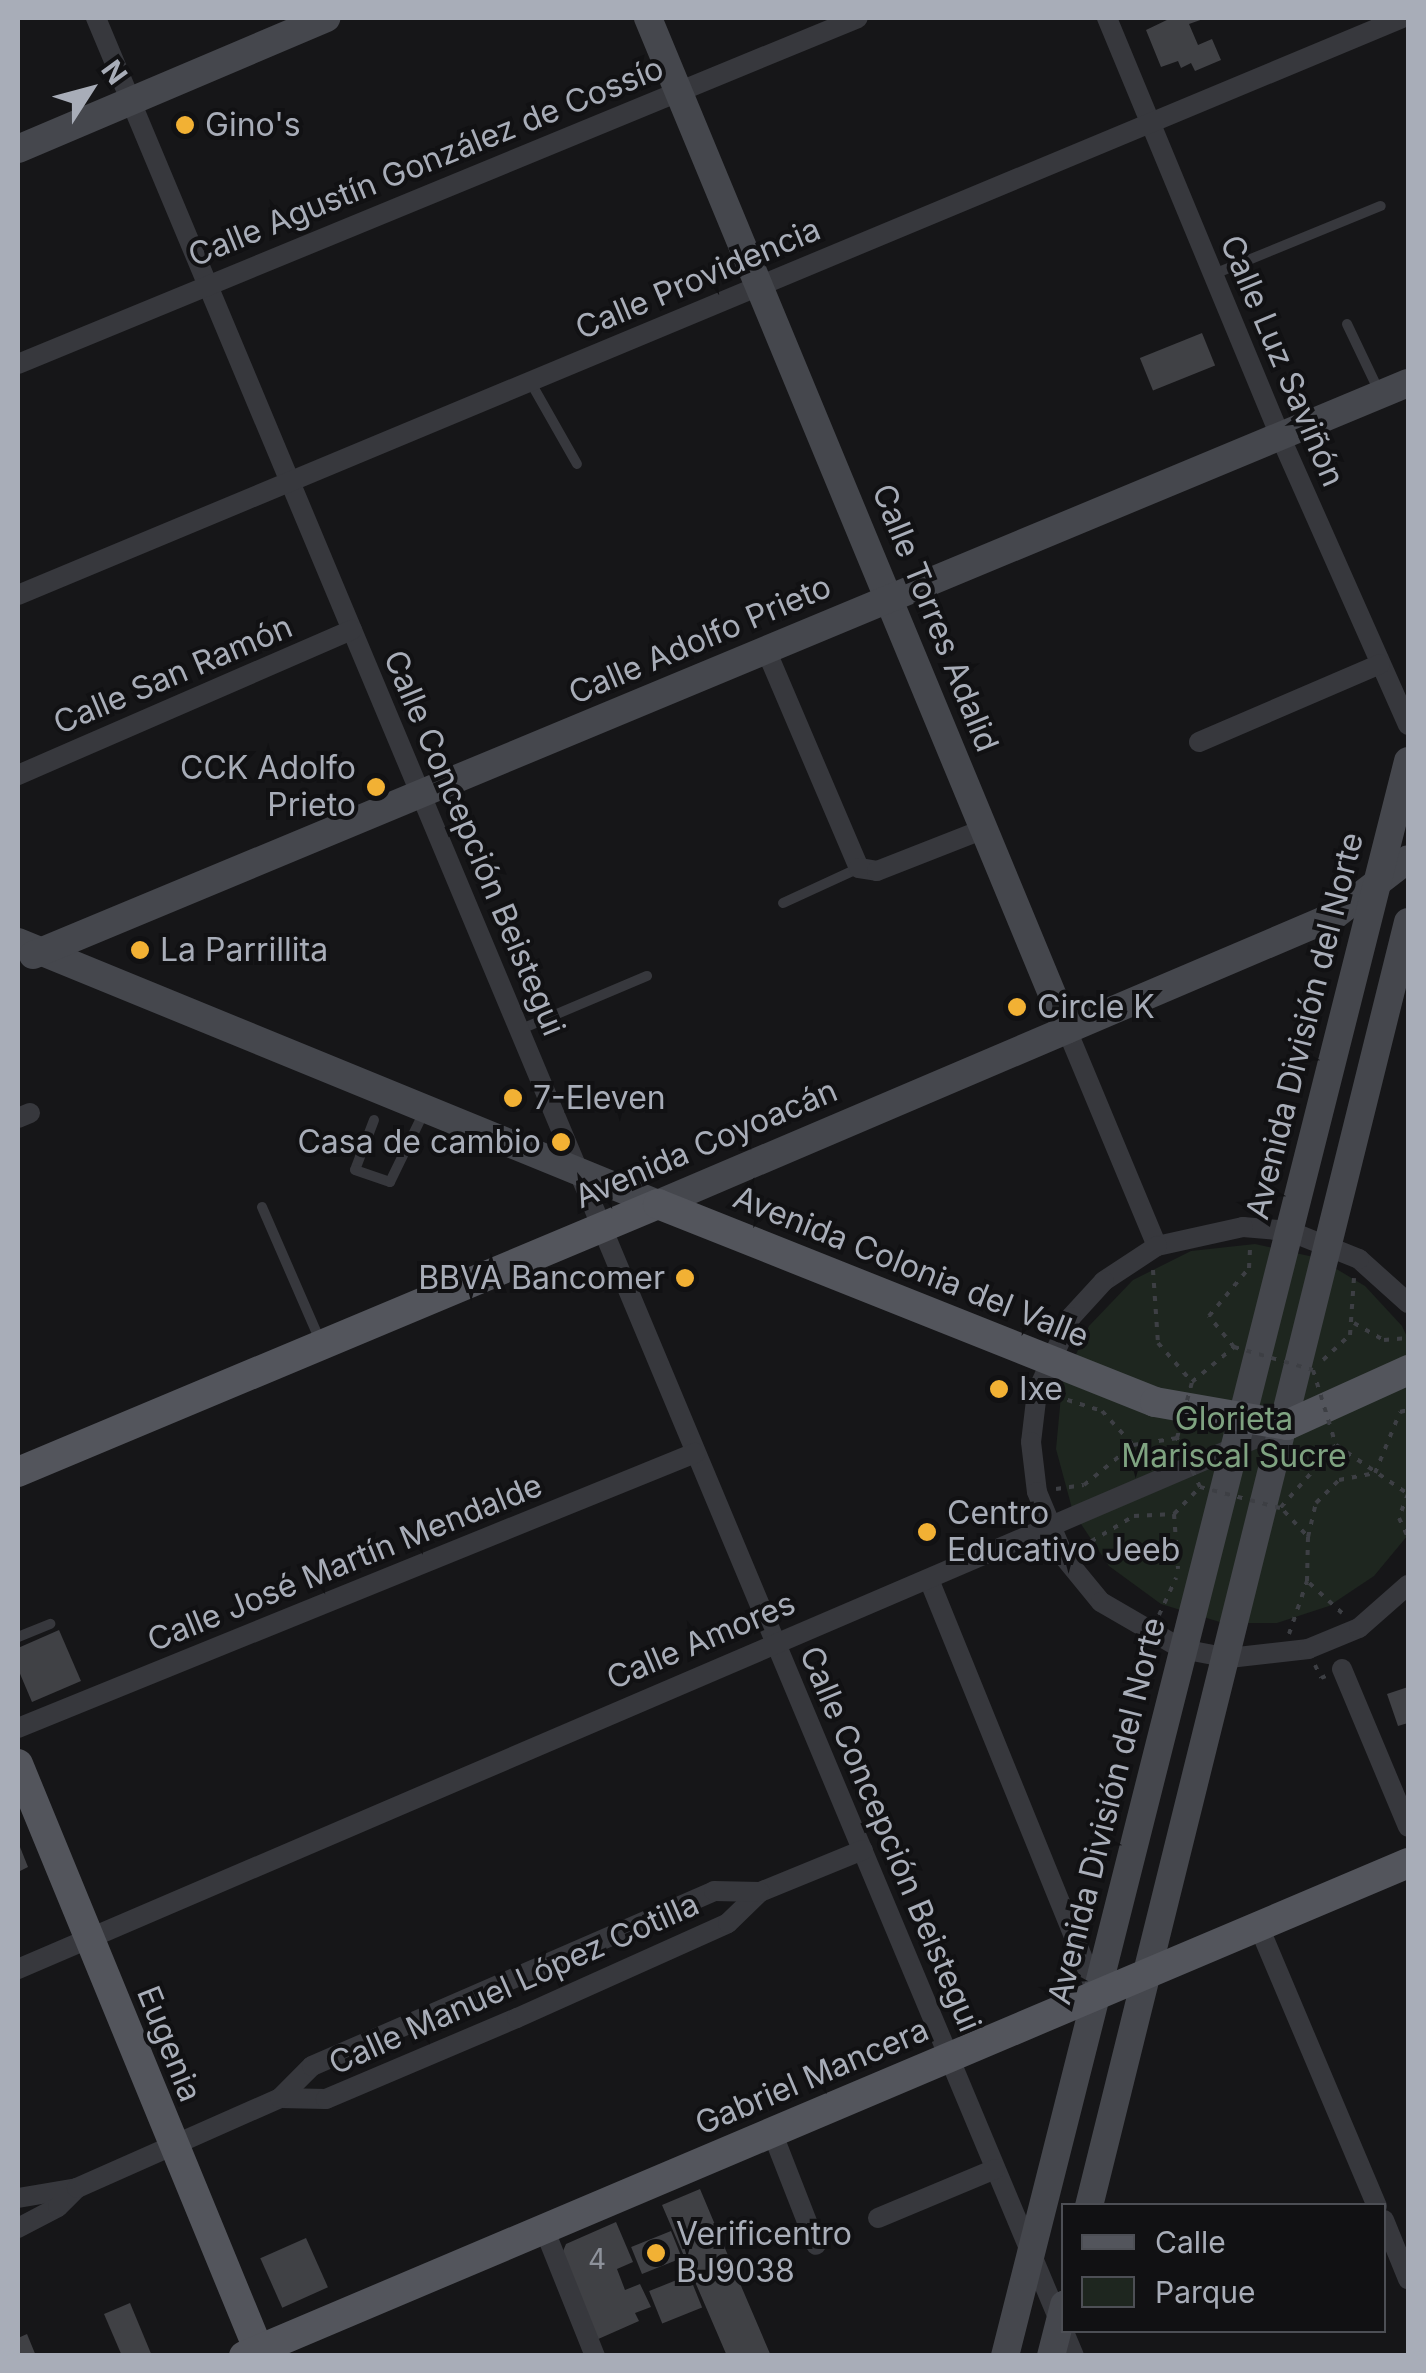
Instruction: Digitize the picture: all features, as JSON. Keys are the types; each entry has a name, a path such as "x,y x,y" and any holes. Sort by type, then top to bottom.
{"main road":[{"name":"Avenida Coyoacán","path":"18,1472 658,1204"},
{"name":"Avenida Colonia del Valle","path":"658,1204 1240,1433 1287,1425"},
{"path":"1287,1425 1408,1370"},
{"name":"Eugenia","path":"18,1764 255,2353"},
{"name":"Gabriel Mancera","path":"255,2353 1408,1864"}],"street":[{"name":"Calle Concepción Beistegui","path":"96,18 1030,2254 1061,2313"},
{"path":"18,148 326,18"},
{"name":"Calle Torres Adalid","path":"648,18 1067,1030 1150,1249"},
{"name":"Calle Agustín González de Cossío","path":"18,364 858,18"},
{"name":"Calle Luz Saviñón","path":"1107,18 1280,436 1408,725"},
{"name":"Calle Providencia","path":"18,596 292,485 759,285 1402,18"},
{"name":"Calle Adolfo Prieto","path":"26,952 420,794 1408,383"},
{"name":"Calle San Ramón","path":"18,776 352,630"},
{"path":"766,650 859,868 877,871 984,829"},
{"path":"1199,742 1380,664"},
{"name":"Avenida División del Norte","path":"1005,2356 1408,760"},
{"name":"Avenida Coyoacán","path":"658,1204 1334,916 1373,892 1408,859"},
{"path":"1091,2203 1330,1245 1399,1000 1407,932"},
{"name":"Avenida Colonia del Valle","path":"26,952 658,1204"},
{"path":"1408,1303 1359,1260 1330,1245 1289,1232 1243,1227 1150,1249 1104,1280 1071,1317 1047,1359 1037,1392 1031,1442 1037,1492 1064,1557 1102,1602 1149,1635 1182,1648 1229,1658 1282,1656 1359,1628 1408,1584"},
{"name":"Calle Amores","path":"18,1969 1050,1530 1240,1433"},
{"name":"Calle José Martín Mendalde","path":"18,1728 695,1452"},
{"path":"930,1582 1098,1996"},
{"path":"1342,1669 1408,1827"},
{"name":"Calle Manuel López Cotilla","path":"280,2098 326,2099 517,2018 728,1924 760,1892 863,1850"},
{"name":"Calle Manuel López Cotilla","path":"18,2198 77,2188 280,2098 312,2066 714,1891 760,1892"},
{"path":"1259,1927 1377,2203"},
{"path":"503,1982 517,2018"},
{"path":"772,2132 816,2245"},
{"path":"878,2218 995,2169"},
{"name":"Calle Manuel López Cotilla","path":"18,2228 58,2207 77,2188"},
{"path":"1386,2225 1408,2279"},
{"path":"545,2231 595,2356"},
{"path":"1051,2356 1061,2313"}],"lane":[{"path":"1213,275 1381,206"},
{"path":"1347,324 1380,394"},
{"path":"531,382 577,464"},
{"path":"782,902 859,868"},
{"path":"520,1030 647,976"},
{"path":"374,1120 354,1170 390,1182 424,1111"},
{"path":"262,1207 321,1344"},
{"path":"18,1637 50,1624"}],"path":[{"path":"1243,1227 1252,1251 1249,1268 1209,1316 1234,1347 1314,1370"},
{"path":"1150,1249 1158,1279 1158,1343 1192,1382"},
{"path":"1359,1260 1348,1308 1354,1323 1374,1336 1408,1338"},
{"path":"1314,1370 1350,1334 1354,1323"},
{"path":"1200,1487 1177,1438 1192,1382 1234,1347"},
{"path":"1314,1370 1336,1445 1408,1494 1399,1518 1408,1537"},
{"path":"1037,1392 1102,1411 1133,1445"},
{"path":"1375,1473 1400,1412 1408,1410"},
{"path":"1037,1492 1084,1485 1133,1445 1177,1438"},
{"path":"1280,1508 1336,1445"},
{"path":"1282,1656 1307,1582 1308,1537 1316,1503 1339,1480 1375,1473"},
{"path":"1200,1487 1280,1508 1308,1537"},
{"path":"1064,1557 1134,1516 1174,1514 1200,1487"},
{"path":"1149,1635 1178,1574 1174,1514"},
{"path":"1307,1582 1359,1628"}],"green space":[{"name":"Glorieta Mariscal Sucre","path":"1255,1244 1318,1258 1365,1286 1402,1326 1408,1339 1408,1535 1374,1576 1329,1606 1277,1623 1223,1623 1161,1604 1109,1566 1073,1512 1056,1449 1062,1385 1089,1326 1133,1280 1191,1251"}],"building":[{"path":"1171,18 1206,18 1189,24 1198,45 1212,39 1221,60 1195,71 1191,63 1181,68 1178,61 1161,67 1146,30"},
{"path":"1202,333 1215,365 1153,391 1140,358"},
{"path":"59,1630 81,1681 32,1702 18,1669 18,1648"},
{"path":"1408,1687 1408,1723 1398,1726 1387,1694"},
{"path":"18,1842 28,1867 18,1872"},
{"path":"700,2189 771,2356 727,2356 662,2205"},
{"path":"616,2222 633,2262 617,2269 625,2290 640,2284 651,2307 635,2313 639,2321 596,2340 561,2256 566,2244"},
{"name":"Verificentro BJ9038","path":"671,2231 682,2258 642,2274 631,2247"},
{"path":"306,2238 328,2287 282,2308 260,2258"},
{"path":"689,2275 702,2307 662,2324 649,2291"},
{"path":"130,2303 152,2356 122,2356 104,2314"},
{"path":"27,2334 36,2356 18,2356 18,2338"}],"place":[{"name":"Gino's","path":"185,125"},
{"name":"CCK Adolfo Prieto","path":"376,787"},
{"name":"La Parrillita","path":"140,950"},
{"name":"Circle K","path":"1017,1007"},
{"name":"7-Eleven","path":"513,1098"},
{"name":"Casa de cambio","path":"561,1142"},
{"name":"BBVA Bancomer","path":"685,1278"},
{"name":"Ixe","path":"999,1389"},
{"name":"Centro Educativo Jeeb","path":"927,1532"},
{"name":"Verificentro BJ9038","path":"656,2253"}]}
